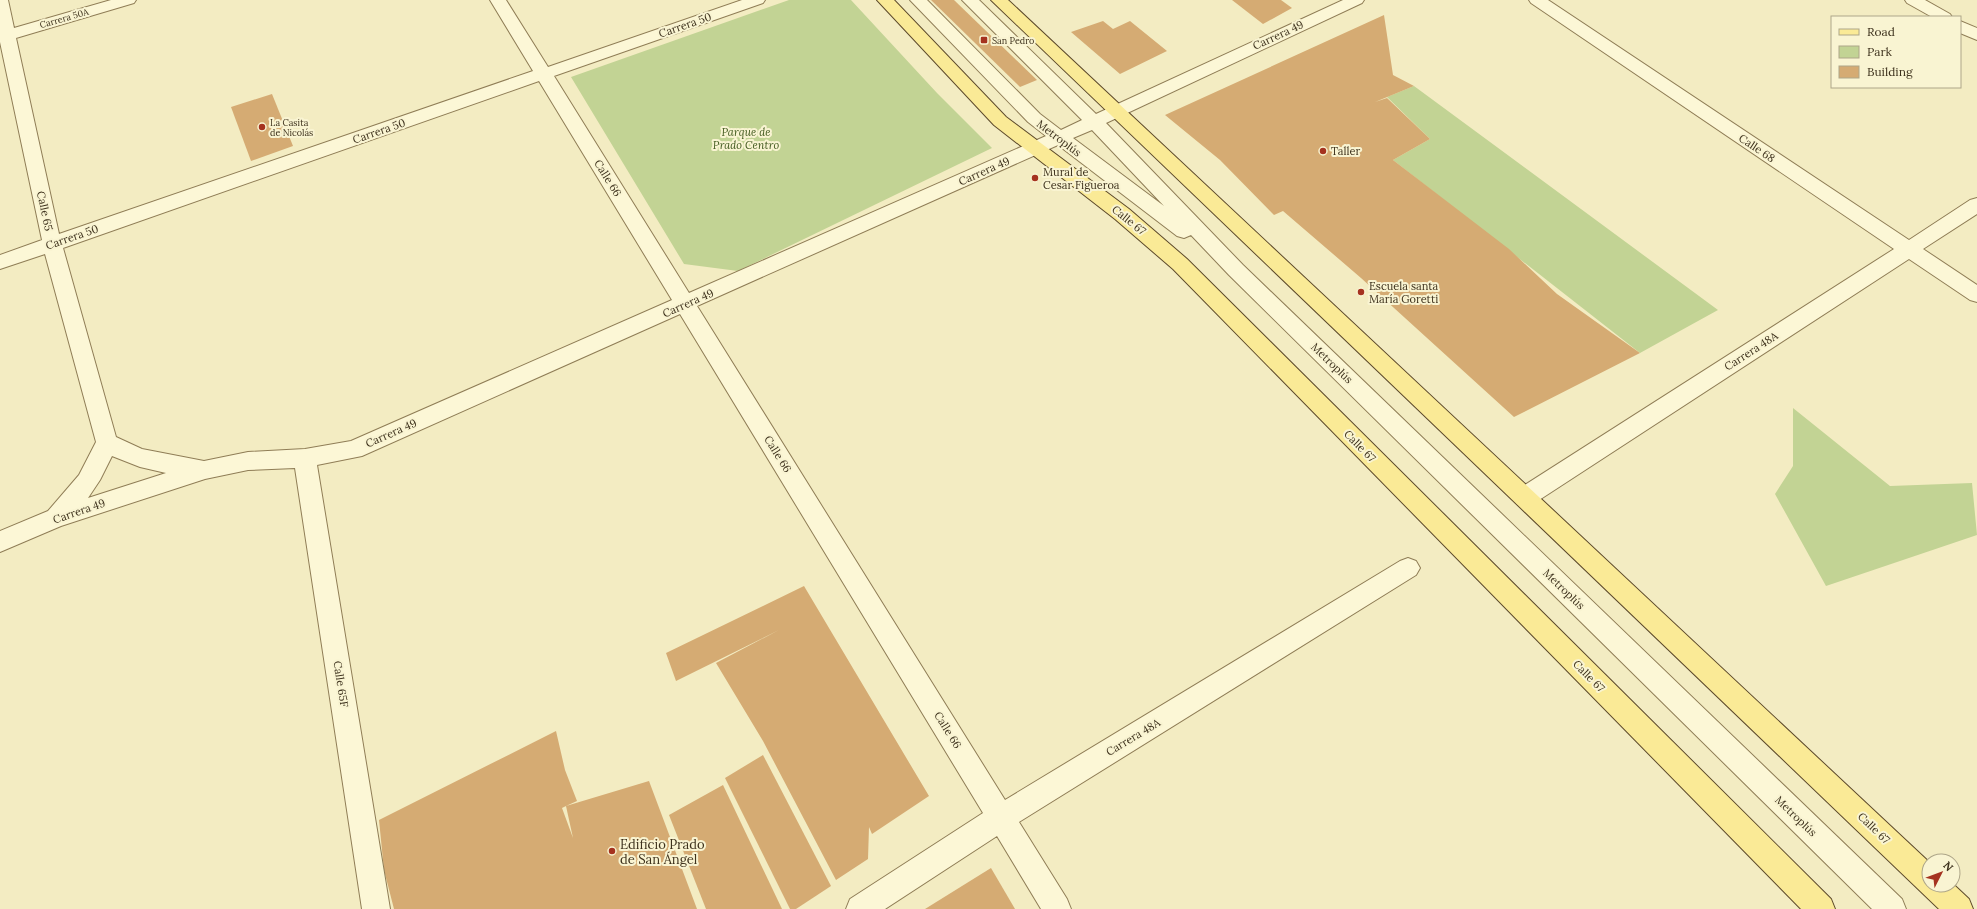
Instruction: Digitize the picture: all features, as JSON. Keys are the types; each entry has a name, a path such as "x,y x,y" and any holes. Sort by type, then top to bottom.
{"main road":[{"name":"Calle 67","path":"886,0 994,114 1035,148 1122,214 1180,264 1821,909"},
{"name":"Calle 67","path":"999,0 1921,872"},
{"path":"1942,893 1959,909"}],"street":[{"name":"Calle 65","path":"0,0 4,36 52,244 106,442"},
{"name":"Carrera 50A","path":"4,36 128,0"},
{"name":"Calle 66","path":"498,0 1002,817 1057,909"},
{"name":"Carrera 50","path":"0,262 757,0"},
{"name":"Metroplús","path":"918,0 1034,118 1236,270"},
{"name":"Metroplús","path":"970,0 1094,122 1236,270 1892,909"},
{"name":"Carrera 49","path":"0,542 55,518 205,470 248,461 305,458 354,450 1059,138 1116,110 1356,0"},
{"name":"Calle 68","path":"1537,0 1907,250 1977,295"},
{"path":"1913,0 1942,16"},
{"path":"1961,27 1977,35"},
{"name":"Carrera 48A","path":"1525,497 1977,205"},
{"path":"55,518 85,486 98,467 106,442 120,451 141,460 205,470"},
{"name":"Calle 65F","path":"305,458 376,909"},
{"name":"Carrera 48A","path":"860,909 1002,817 1408,568"}],"green space":[{"name":"Parque de Prado Centro","path":"789,0 851,0 937,93 992,148 738,271 684,264 571,77"},
{"path":"1414,86 1718,310 1640,353 1393,160 1430,139 1387,97"},
{"path":"1793,408 1890,486 1972,483 1977,535 1826,586 1775,494 1793,466"}],"building":[{"name":"San Pedro","path":"931,0 954,0 1037,80 1020,87"},
{"path":"1232,0 1281,0 1292,8 1263,24"},
{"path":"1384,15 1393,75 1414,86 1375,102 1387,98 1430,139 1393,160 1509,249 1557,294 1640,353 1514,417 1361,278 1283,211 1274,215 1220,160 1165,115"},
{"path":"1103,21 1113,29 1130,21 1167,51 1120,74 1071,32"},
{"name":"La Casita de Nicolás","path":"272,94 293,146 251,161 231,107"},
{"path":"804,586 929,796 872,834 869,827 868,859 836,880 763,741 716,663 779,630 676,681 666,653"},
{"path":"556,731 565,770 577,801 566,806 649,781 697,909 394,909 384,870 379,820","holes":["566,806 573,838 562,808"]},
{"path":"763,755 831,886 796,909 790,909 725,778"},
{"path":"723,785 782,909 706,909 669,815"},
{"path":"991,868 1015,909 925,909"}],"place":[{"name":"San Pedro","path":"984,40"},
{"name":"La Casita de Nicolás","path":"262,127"},
{"name":"Taller","path":"1323,151"},
{"name":"Mural de Cesar Figueroa","path":"1035,178"},
{"name":"Escuela santa María Goretti","path":"1361,292"},
{"name":"Edificio Prado de San Ángel","path":"612,851"}]}
